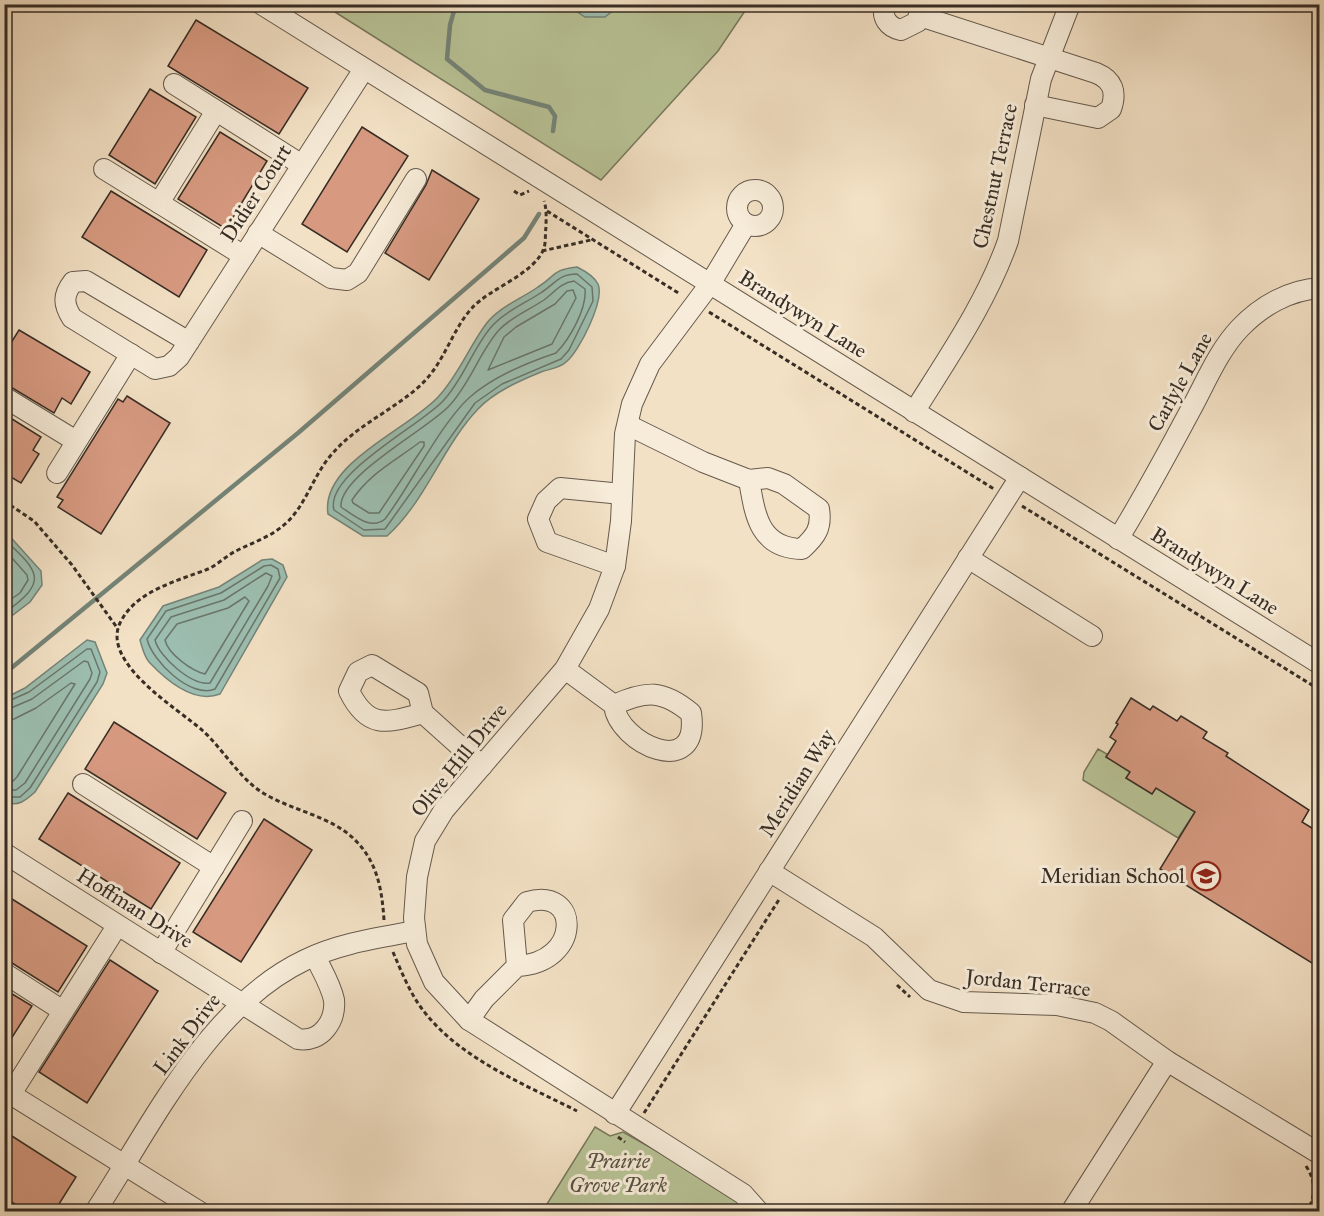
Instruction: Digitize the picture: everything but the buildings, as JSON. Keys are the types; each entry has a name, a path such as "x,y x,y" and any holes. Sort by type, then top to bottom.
{"street":[{"name":"Brandywyn Lane","path":"261,4 1320,664"},
{"path":"885,4 886,20 895,29 907,29 919,10 1106,78 1112,85 1114,99 1105,115 1093,118 1035,105"},
{"name":"Chestnut Terrace","path":"914,412 985,298 1000,265 1008,241 1035,105 1048,58 1070,4"},
{"name":"Didier Court","path":"189,342 86,281 73,282 65,292 65,307 72,318 155,369 169,366 189,342 363,69"},
{"path":"174,84 302,165"},
{"path":"159,203 216,111"},
{"path":"104,169 244,256"},
{"path":"258,233 331,278 347,280 358,273 416,179"},
{"name":"Olive Hill Drive","path":"746,224 710,284 650,364 633,404 628,424 615,566 599,609 565,669 444,810 425,841 417,877 415,931 417,944 434,982 470,1020 743,1194 759,1212"},
{"name":"Carlyle Lane","path":"1118,539 1153,481 1221,353 1239,328 1284,295 1320,288"},
{"path":"57,472 131,354"},
{"path":"4,397 76,441"},
{"path":"628,424 703,462 749,480"},
{"name":"Meridian Way","path":"615,1114 1020,477"},
{"path":"615,566 547,542 538,519 546,501 560,488 622,494"},
{"path":"968,558 1092,636"},
{"path":"565,669 614,705"},
{"path":"423,712 482,766"},
{"path":"83,784 214,867"},
{"path":"161,953 242,821"},
{"name":"Hoffman Drive","path":"4,852 291,1037 304,1040 316,1038 328,1025 334,1002 315,956"},
{"name":"Jordan Terrace","path":"769,871 874,937 929,990 964,1002 1058,1005 1095,1012 1167,1061 1320,1154"},
{"path":"117,926 8,1092 200,1212"},
{"name":"Link Drive","path":"95,1212 187,1070 213,1034 241,1003 266,984 315,956 335,948 415,931"},
{"path":"470,1020 484,999 517,966"},
{"path":"4,973 63,1011"},
{"path":"1071,1212 1167,1061"}],"path":[{"path":"547,211 1320,690"},
{"path":"542,251 593,240"},
{"path":"4,501 34,521 72,565 118,629"},
{"path":"635,1148 626,1142 780,897 790,904"},
{"path":"892,980 907,995 916,1000"},
{"path":"1301,1161 1312,1175 1314,1185 1312,1203 1307,1212"}],"green space":[{"path":"336,4 749,5 718,51 601,180 335,12"},
{"path":"1098,749 1107,754 1106,757 1131,771 1126,778 1152,794 1157,786 1204,798 1178,838 1083,780 1084,772"},
{"name":"Prairie Grove Park","path":"595,1127 610,1136 623,1132 730,1192 747,1212 542,1212"}],"water":[{"path":"567,5 620,5 605,17 585,17"},
{"path":"577,267 598,284 598,302 584,337 566,362 507,388 491,397 478,409 454,440 413,507 387,536 363,536 328,514 329,496 338,479 370,448 439,396 491,318 558,271"},
{"path":"5,531 41,571 42,585 30,602 5,621"},
{"path":"272,559 283,565 287,577 220,694 200,696 181,689 149,662 140,640 163,606 219,587 262,560"},
{"path":"87,640 95,642 107,673 103,684 35,792 21,802 14,804 5,802 5,698 25,688"}],"waterway":[{"path":"456,4 450,25 447,59 485,90 549,107 555,116 553,131"},
{"path":"4,674 298,433 524,238 539,214"}],"place":[{"name":"Meridian School","path":"1206,876"}]}
